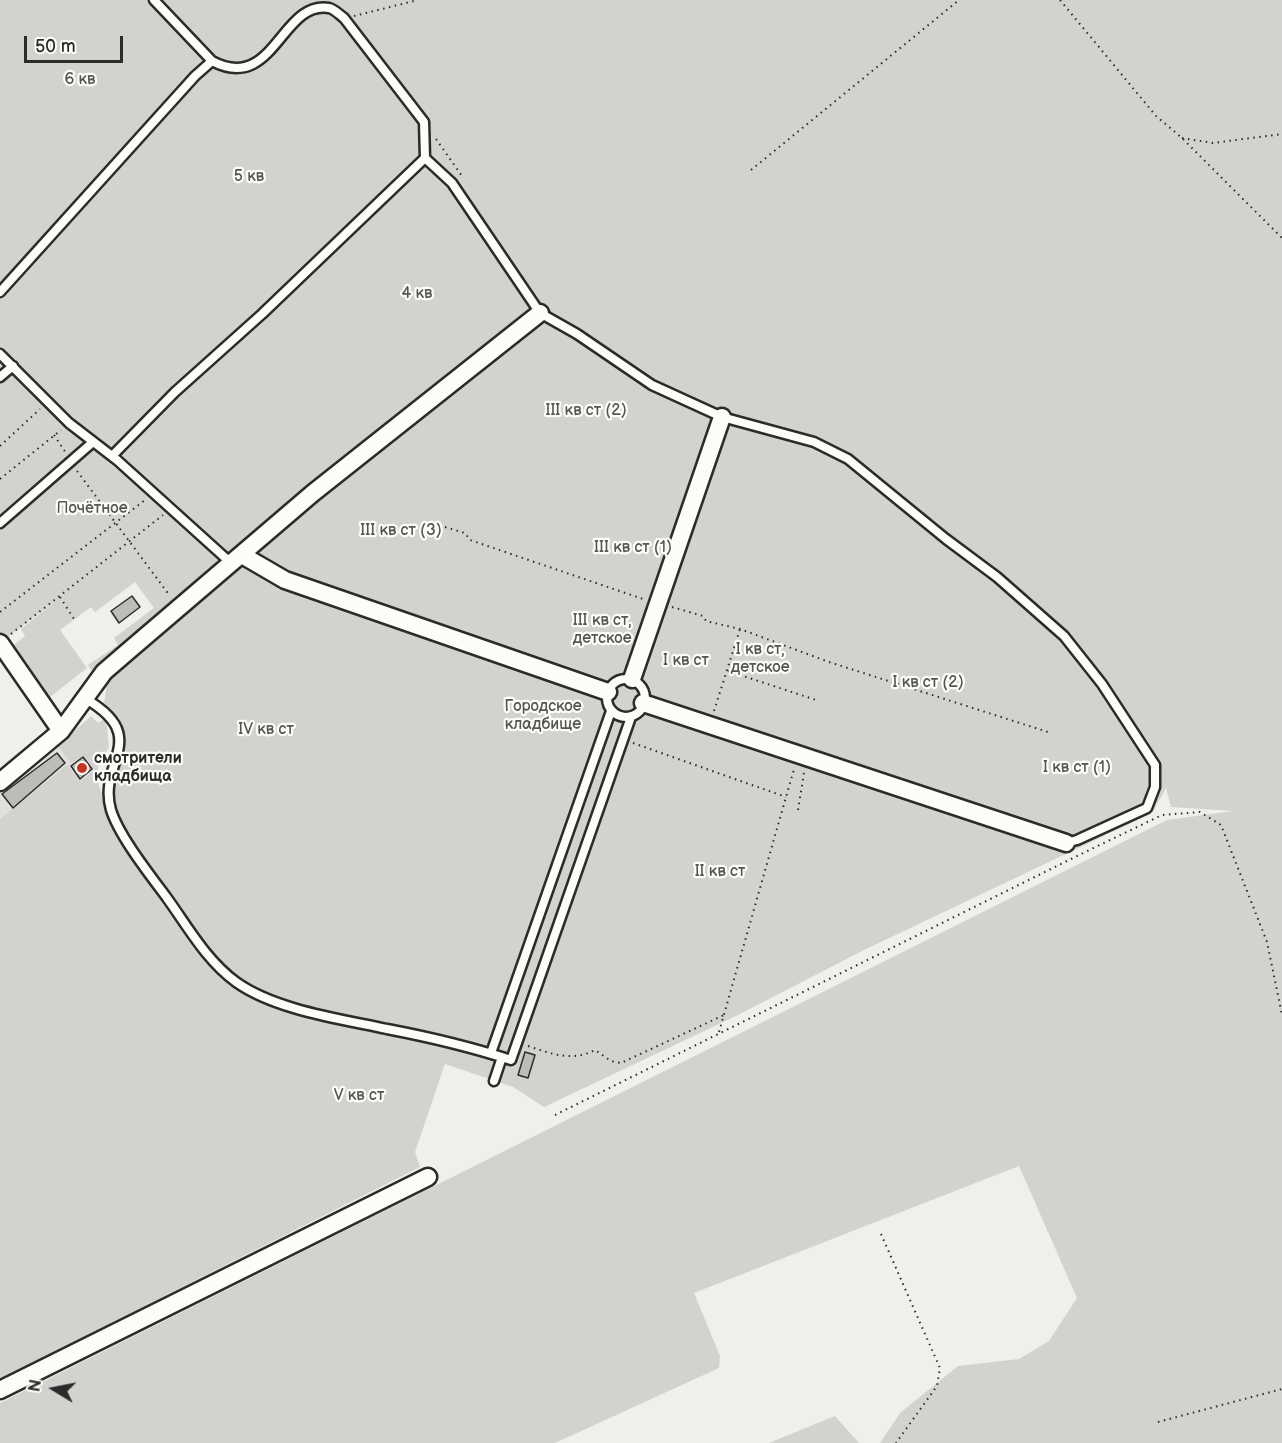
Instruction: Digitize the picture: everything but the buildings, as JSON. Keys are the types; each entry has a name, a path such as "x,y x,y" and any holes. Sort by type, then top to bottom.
{"street":[{"path":"0,782 61,730 104,672 358,456 540,313"},
{"path":"632,679 722,417"},
{"path":"236,559 285,580 608,692"},
{"path":"4,640 61,730"},
{"path":"643,703 1066,843"},
{"path":"0,1390 428,1177"}],"lane":[{"path":"154,0 212,61 222,66 235,68 250,64 265,55 301,14 313,8 329,8 344,18 424,122 425,158 452,183 540,313 577,334 652,385 722,417 814,442 848,459 946,539 997,577 1064,636 1102,684 1155,765 1155,786 1147,808 1066,843"},
{"path":"0,292 195,76 212,61"},
{"path":"112,456 175,392 262,314 425,158"},
{"path":"0,354 69,423 112,456 170,510 236,559"},
{"path":"0,377 13,366"},
{"path":"0,524 72,463 93,442"},
{"path":"86,699 100,707 119,728 120,744 109,790 116,822 198,945 234,981 245,988 310,1013 491,1053 511,1060 622,740 631,717 638,712 643,703 644,692 639,683 632,679 620,680 608,692 607,703 610,711 491,1053"},
{"path":"610,711 620,716 631,717"},
{"path":"494,1081 502,1057"}],"path":[{"path":"344,18 418,0"},
{"path":"751,170 959,0"},
{"path":"1060,0 1156,116 1182,138 1282,238"},
{"path":"1182,138 1214,143 1282,134"},
{"path":"0,446 47,403"},
{"path":"0,478 69,423"},
{"path":"54,435 72,463 179,608"},
{"path":"0,612 153,495"},
{"path":"4,640 170,510"},
{"path":"445,527 465,533 470,540 477,543 703,616 706,621 740,629 829,662 1048,732"},
{"path":"60,597 74,619"},
{"path":"710,725 740,629"},
{"path":"727,671 816,700"},
{"path":"622,740 786,797"},
{"path":"719,1033 786,797 803,757"},
{"path":"798,810 802,795 800,788 803,757"},
{"path":"555,1115 1079,855 1162,815 1179,812 1200,812 1221,825 1267,942 1282,1015"},
{"path":"517,1042 570,1058 582,1057 595,1050 611,1061 621,1063 724,1015"},
{"path":"880,1234 940,1368 937,1386 896,1443"},
{"path":"1158,1422 1282,1389"}],"shaded area":[{"path":"58,746 71,764 83,756 94,770 80,781 0,824 0,792"}],"green space":[{"path":"0,0 1282,0 1282,1443 880,1443 900,1413 958,1366 1019,1359 1049,1341 1077,1298 1019,1166 694,1293 720,1356 719,1368 555,1443 0,1443 0,1403 1167,820 1233,811 1171,807 1166,788 1152,813 864,950 738,1015 544,1107 513,1087 445,1064 415,1152 420,1167 0,1379 0,819 67,765 80,781 94,770 83,756 71,764 58,746 91,716 98,723 106,718 109,747 98,767 99,786 114,824 112,794 123,741 120,725 104,704 108,676 101,667 93,672 88,665 118,645 114,638 154,608 135,582 95,612 91,607 60,630 87,668 50,697 45,697 9,649 25,636 21,629 60,597 0,643"},
{"path":"835,1416 859,1443 769,1443"}],"place":[{"name":"смотрители кладбища","path":"82,768"}],"park label":[{"name":"6 кв","path":"80,80"},
{"name":"5 кв","path":"249,177"},
{"name":"4 кв","path":"417,294"},
{"name":"III кв ст (2)","path":"586,411"},
{"name":"Почётное","path":"92,509"},
{"name":"III кв ст (3)","path":"401,531"},
{"name":"III кв ст (1)","path":"633,548"},
{"name":"III кв ст, детское","path":"602,630"},
{"name":"I кв ст, детское","path":"760,659"},
{"name":"I кв ст","path":"686,661"},
{"name":"I кв ст (2)","path":"928,683"},
{"name":"Городское кладбище","path":"543,716"},
{"name":"IV кв ст","path":"266,730"},
{"name":"I кв ст (1)","path":"1077,768"},
{"name":"II кв ст","path":"720,872"},
{"name":"V кв ст","path":"359,1096"}]}
